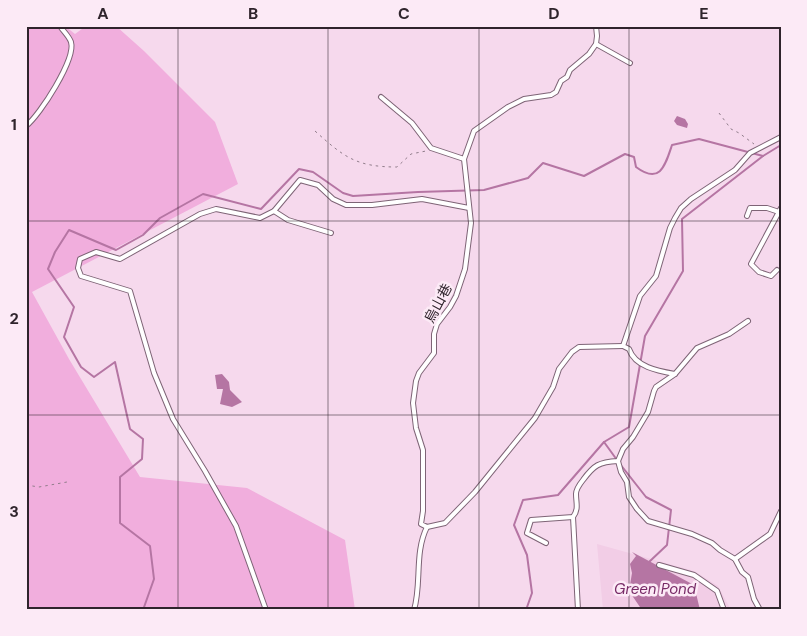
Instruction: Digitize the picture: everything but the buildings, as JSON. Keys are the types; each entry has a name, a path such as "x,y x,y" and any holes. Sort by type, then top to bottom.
{"lane":[{"path":"26,126 39,113 68,61 71,43 60,26"},
{"path":"381,97 412,123 431,148 464,159 474,131 508,107 524,99 551,95 556,92 561,81 590,54 598,36 596,26"},
{"path":"596,44 630,63"},
{"path":"623,346 640,296 656,276 675,218 681,208 735,170 750,153 781,137"},
{"name":"烏山巷","path":"414,610 417,597 420,548 422,536 427,527 421,524 423,511 422,450 416,428 413,403 419,373 434,353 434,334 437,324 456,296 465,269 471,223 464,159"},
{"path":"266,610 236,526 173,419 154,373 130,291 81,276 78,268 80,259 96,252 120,260 200,214 216,209 260,218 274,211 300,180 318,185 333,199 346,205 372,205 422,199 469,208"},
{"path":"747,216 750,208 755,207 780,210 751,264 759,272 771,276 777,270"},
{"path":"274,211 288,220 331,233"},
{"path":"748,322 729,334 697,348 675,374 656,386 648,412 633,437 622,449 618,461 621,472 627,482 629,497 648,521 700,537 735,559 742,572 748,577 754,599 760,610"},
{"path":"427,527 445,522 476,492 535,418 553,387 559,369 566,358 579,347 623,346 628,349 632,358 644,365 660,372 675,374"},
{"path":"578,610 574,517 577,512 576,493 578,486 592,468 601,462 618,461"},
{"path":"735,559 770,534 781,511"},
{"path":"546,543 527,533 531,520 574,517"},
{"path":"659,565 694,575 717,591 724,610"}],"path":[{"path":"719,113 731,129 759,147"},
{"path":"315,131 334,149 349,159 383,167 397,167 411,154 423,152 431,148"},
{"path":"26,485 38,487 67,482"}],"shaded area":[{"path":"26,26 65,26 75,34 86,26 116,26 144,51 215,122 238,184 32,292 69,359 140,477 247,488 345,540 355,610 26,610"},
{"path":"597,544 694,571 718,586 731,610 603,610"}],"water":[{"path":"677,116 685,119 688,124 687,128 677,125 674,121"},
{"path":"222,374 229,382 230,390 242,402 232,407 220,404 223,389 217,389 215,375"},
{"name":"Green Pond","path":"632,552 694,585 700,610 642,610 629,591 632,573 630,564 636,556"}],"waterway":[{"path":"143,610 154,579 150,546 120,523 120,477 142,459 143,439 130,429 115,362 94,377 81,367 64,337 74,307 48,269 55,252 69,230 116,250 143,235 160,218 203,194 261,209 299,169 313,172 343,193 353,196 484,190 528,178 543,163 584,176 625,154 634,157 636,167 651,174 660,171 664,166 672,145 699,139 763,156"},
{"path":"617,460 604,442 629,427 645,336 683,271 682,219 763,156 781,145"},
{"path":"526,610 532,593 527,555 514,525 523,500 558,495 604,442"},
{"path":"620,464 646,497 671,510 667,545 649,562"}]}
